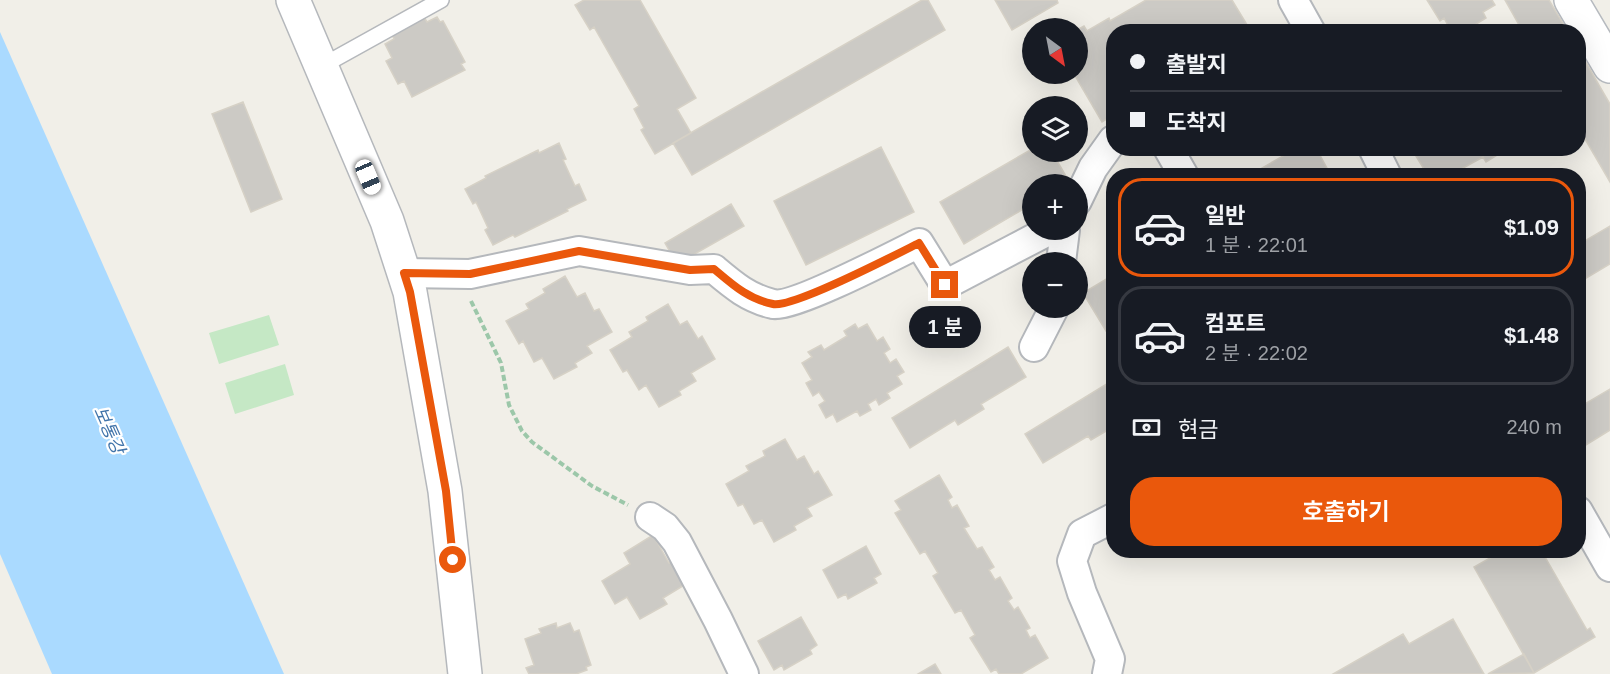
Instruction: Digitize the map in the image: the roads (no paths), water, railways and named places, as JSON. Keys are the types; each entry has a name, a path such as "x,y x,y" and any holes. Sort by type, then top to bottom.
{"street":[{"path":"293,0 387,221 410,292 446,491 465,674"},
{"path":"1571,0 1585,24"},
{"path":"1586,25 1610,66"},
{"path":"1088,178 1106,150"},
{"path":"404,273 470,274 579,251 690,270 714,269 742,292 776,305 818,291 919,243 945,285 1031,240"},
{"path":"1034,347 1049,318"},
{"path":"650,517 665,527 677,542 744,674"},
{"path":"1106,522 1082,534 1072,561 1082,593 1110,659 1107,674"},
{"path":"1586,525 1610,567"}],"lane":[{"path":"322,66 441,0"}],"water":[{"name":"보통강","path":"0,32 284,674 52,674 0,554"}]}
